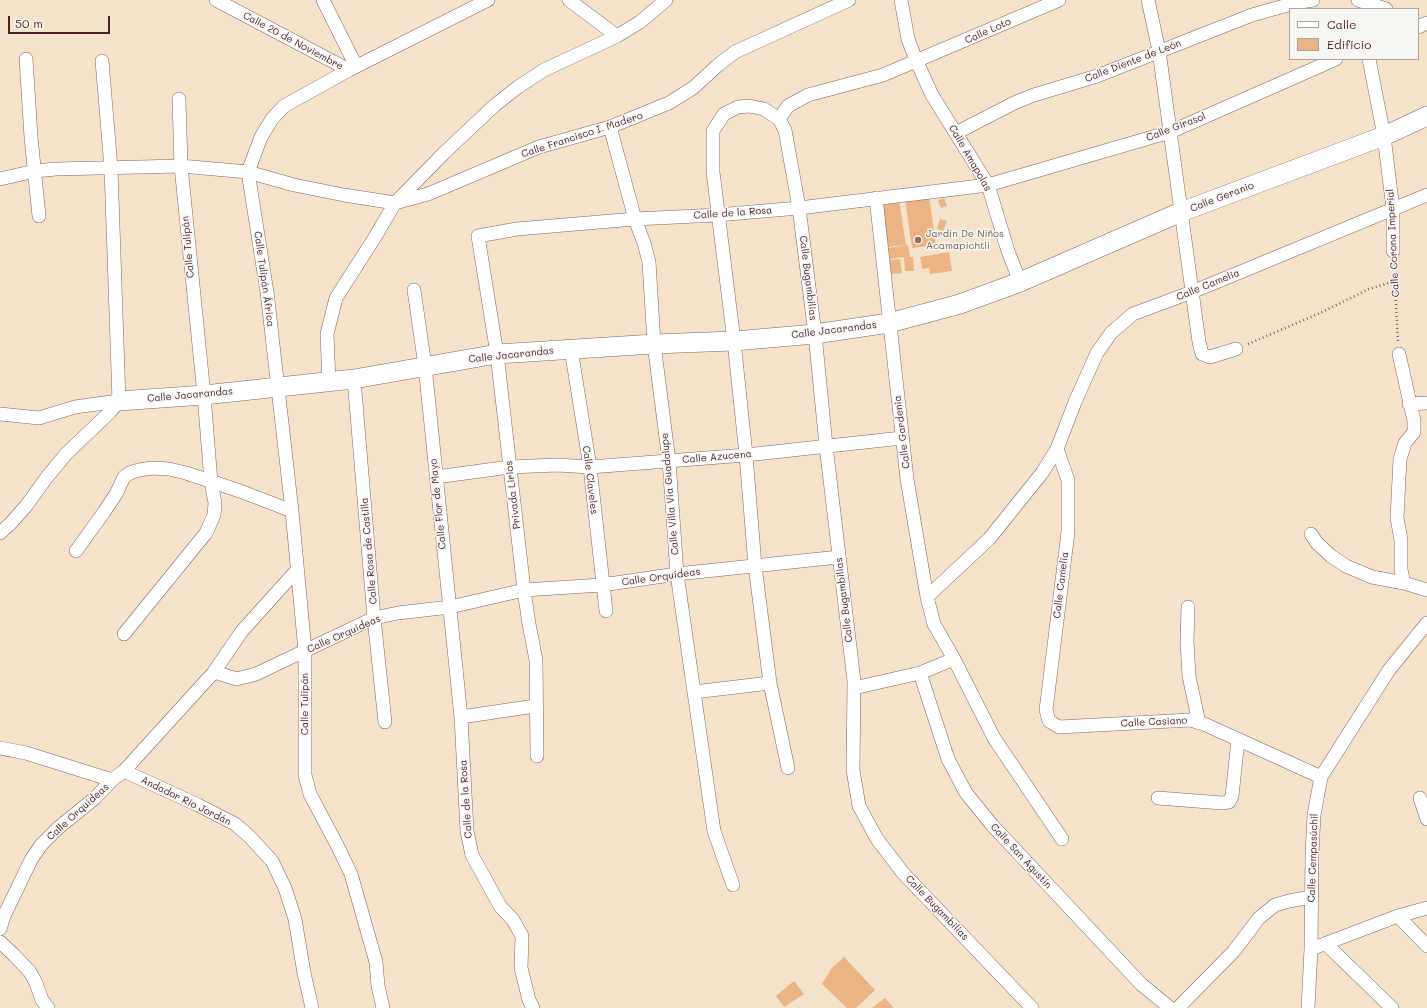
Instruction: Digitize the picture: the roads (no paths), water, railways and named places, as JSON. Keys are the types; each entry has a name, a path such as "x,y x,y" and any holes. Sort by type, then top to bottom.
{"street":[{"name":"Calle 20 de Noviembre","path":"216,0 353,68"},
{"path":"323,0 353,68"},
{"path":"248,172 261,137 272,119 284,106 353,68 488,0"},
{"path":"569,0 617,36"},
{"path":"329,382 327,334 336,298 375,237 394,203 495,105 518,87 544,70 617,36 640,22 666,0"},
{"name":"Calle Francisco I. Madero","path":"0,179 35,171 88,167 111,168 181,166 248,172 294,186 394,203 428,194 540,147 610,127 669,103 693,88 735,52 849,0"},
{"name":"Calle Amapolas","path":"901,0 908,39 916,60 932,95 988,185 1008,251 1020,282"},
{"name":"Calle Loto","path":"916,60 976,37 1059,0"},
{"path":"1148,0 1159,51 1202,354 1210,357 1236,349"},
{"name":"Calle Diente de León","path":"956,133 1014,103 1034,95 1097,76 1252,15 1295,3 1313,0"},
{"path":"1358,0 1383,8"},
{"path":"26,58 31,137 39,216"},
{"path":"788,768 770,683 755,566 746,455 734,341 717,215 713,172 713,131 724,114 738,107 749,106 764,109 782,125 788,106 808,95 883,75 916,60"},
{"name":"Calle Girasol","path":"988,185 1170,132 1334,60"},
{"name":"Calle Corona Imperial","path":"1369,60 1384,136 1393,209 1393,251"},
{"path":"0,533 26,506 66,454 110,412 118,401 111,168 102,61"},
{"name":"Calle Tulipán","path":"124,634 206,533 214,515 215,503 211,482 204,395 181,166 179,99"},
{"name":"Calle Geranio","path":"1020,282 1181,212 1384,136 1427,116"},
{"name":"Calle Bugambilias","path":"782,125 799,208 815,334 826,446 854,681 853,770 859,806 877,839 903,872 1032,1008"},
{"name":"Calle Villa Vía Guadalupe","path":"610,127 635,219 649,262 654,344 669,461 677,574 714,831 733,885"},
{"name":"Calle Tulipán África","path":"248,172 267,292 278,387"},
{"name":"Calle de la Rosa","path":"478,236 517,229 635,219 717,215 799,208 988,185"},
{"name":"Calle Camelia","path":"927,597 989,539 1042,473 1057,449 1075,402 1097,353 1111,333 1134,314 1192,292 1427,195"},
{"name":"Calle Gardenia","path":"876,198 907,479 927,597 934,624 954,659 994,738 1062,839"},
{"name":"Privada Lirios","path":"478,236 497,354 528,624 536,660 535,706 537,756"},
{"name":"Calle Jacarandas","path":"0,414 39,418 75,407 118,401 204,395 354,379 497,354 654,344 734,341 815,334 889,323 960,304 1020,282"},
{"name":"Calle Flor de Mayo","path":"414,290 425,366 461,717"},
{"name":"Calle Claveles","path":"571,349 590,467 602,586 606,611"},
{"path":"1399,354 1414,422 1414,432 1405,443 1400,459 1397,518 1401,540 1401,570 1404,583"},
{"name":"Calle Rosa de Castilla","path":"354,379 374,618 385,722"},
{"name":"Calle Tulipán","path":"278,387 292,511 305,651 305,775 310,794 351,874 376,962 378,986 383,1008"},
{"path":"1409,404 1427,403"},
{"name":"Calle Azucena","path":"436,476 510,467 557,465 590,467 746,455 902,438"},
{"name":"Calle Camelia","path":"1049,722 1046,710 1068,532 1068,480 1057,449"},
{"path":"76,551 108,506 124,477 130,473 152,468 169,469 186,473 240,491 292,511"},
{"path":"1311,534 1317,543 1346,566 1372,577 1404,583 1427,590"},
{"name":"Calle Orquídeas","path":"0,929 4,916 31,860 41,845 58,828 95,798 112,780 124,771 214,672 237,679 256,674 374,618 398,613 450,607 524,590 602,586 677,574 839,557"},
{"path":"214,672 242,631 298,570"},
{"path":"1188,607 1186,642 1189,676 1199,723"},
{"name":"Calle Cempasúchil","path":"1308,1008 1314,815 1320,776 1389,670 1427,623"},
{"path":"854,688 920,673 954,659"},
{"name":"Calle San Agustín","path":"920,673 948,759 966,793 992,825 1141,984 1170,1008"},
{"path":"694,692 770,683"},
{"path":"461,717 535,706"},
{"name":"Calle de la Rosa","path":"461,717 467,831 472,855 500,906 513,920 522,936 521,968 529,1000 533,1008"},
{"name":"Calle Casiano","path":"1049,722 1059,727 1190,720 1320,776"},
{"path":"1158,798 1222,803 1229,802 1232,796 1238,740"},
{"path":"0,748 26,753 112,780"},
{"name":"Andador Río Jordán","path":"124,771 198,805 235,824 250,837 272,861 284,888 294,919 312,1008"},
{"path":"1420,798 1427,819"},
{"path":"1178,1008 1234,951 1259,918 1275,905 1289,900 1311,897"},
{"path":"1311,949 1398,916 1427,908"},
{"path":"1398,916 1427,946"},
{"path":"0,942 14,954 30,972 42,1000 48,1008"},
{"path":"1326,944 1392,1008"}],"place":[{"name":"Jardin De Niños Acamapichtli","path":"918,240"}]}
